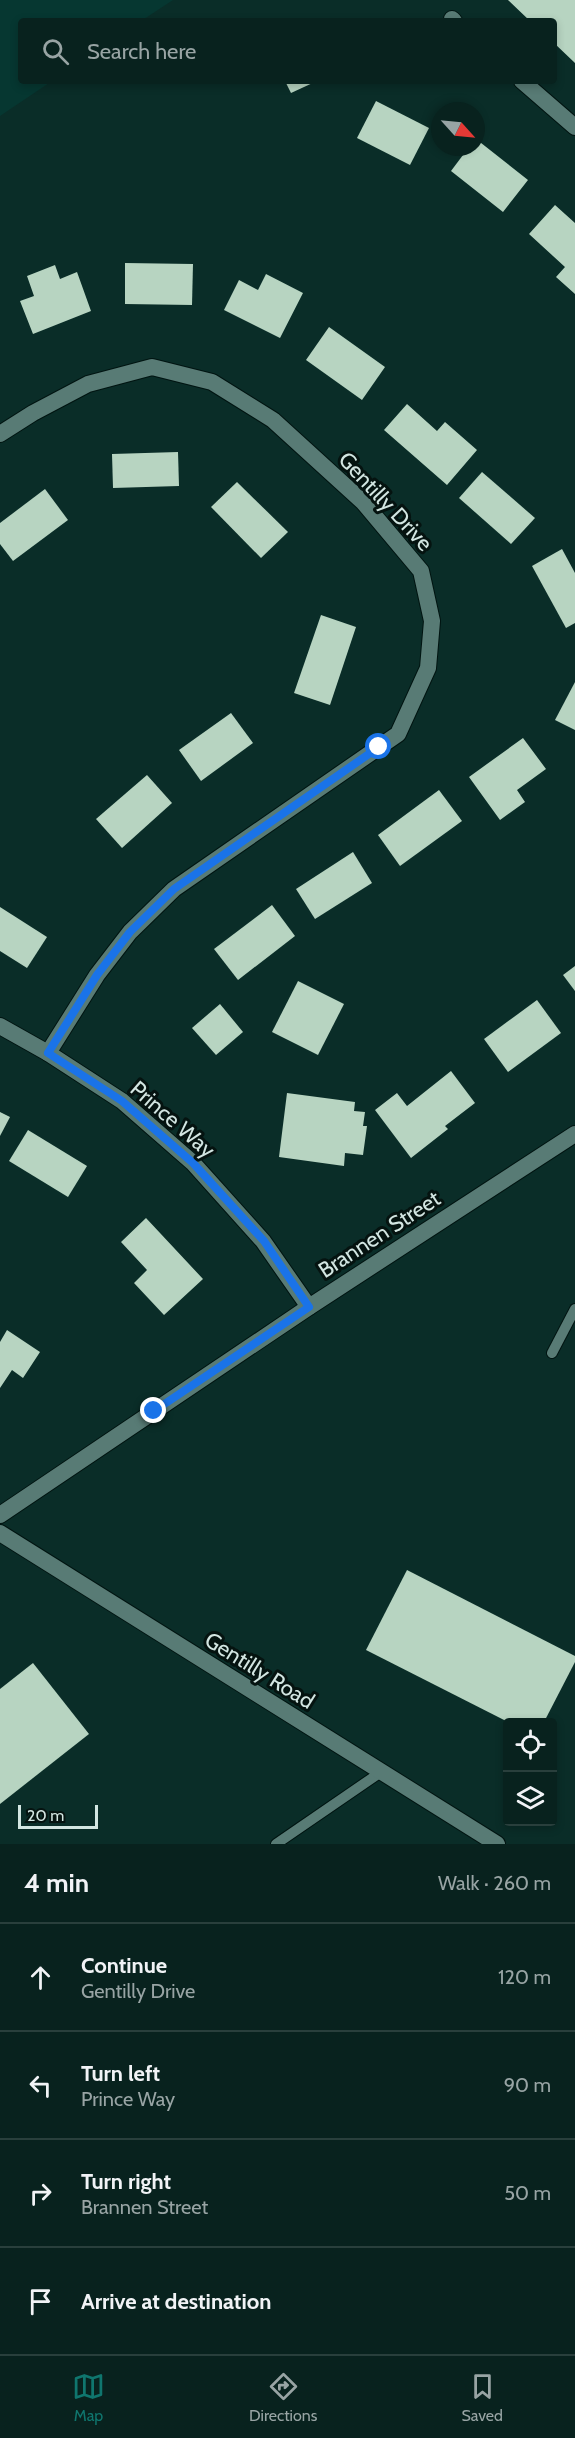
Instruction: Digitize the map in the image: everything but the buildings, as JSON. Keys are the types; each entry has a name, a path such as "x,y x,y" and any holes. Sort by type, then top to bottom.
{"street":[{"path":"525,84 575,127"},
{"name":"Gentilly Drive","path":"0,435 33,413 88,384 152,367 212,382 273,420 363,502 421,571 432,621 428,668 398,734 174,889 130,932 97,975 48,1053"},
{"name":"Prince Way","path":"0,1026 48,1053 122,1101 193,1163 264,1241 309,1307"},
{"name":"Brannen Street","path":"0,1515 309,1307 575,1134"},
{"name":"Gentilly Road","path":"0,1533 497,1844"}],"lane":[{"path":"552,1353 575,1309"},
{"path":"276,1844 381,1772"}],"shaded area":[{"path":"0,0 173,0 146,18 18,18 18,84 48,84 0,116"}],"route":[{"path":"154,1411 309,1307 264,1241 193,1163 122,1101 48,1053 97,975 130,932 174,889 379,747"}]}
